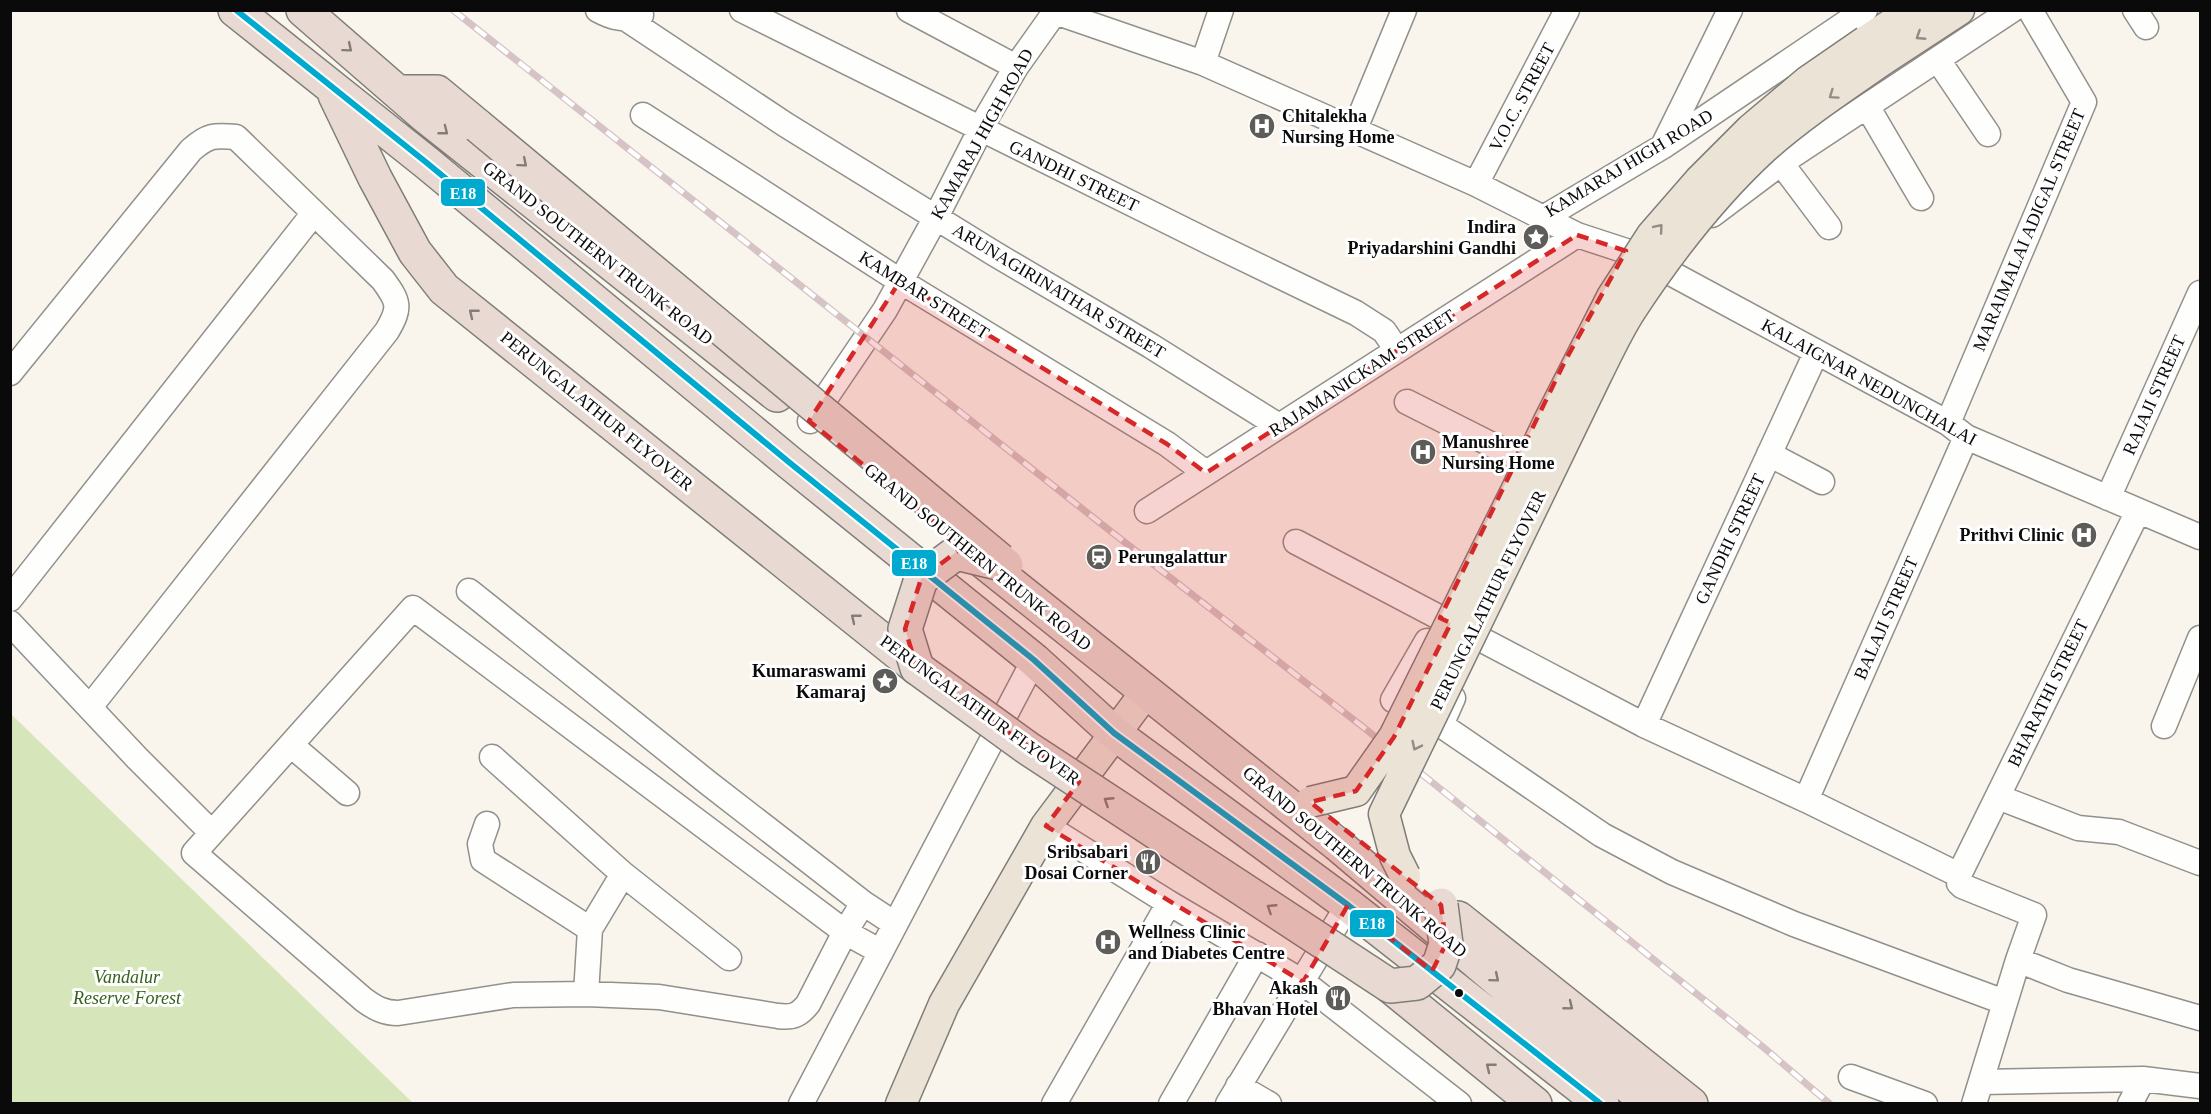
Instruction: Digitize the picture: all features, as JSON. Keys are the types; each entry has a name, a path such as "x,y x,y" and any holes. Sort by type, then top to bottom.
{"highway":[{"name":"GRAND SOUTHERN TRUNK ROAD","path":"234,10 427,163 790,463 1034,660 1114,733 1348,905 1602,1104"},
{"name":"GRAND SOUTHERN TRUNK ROAD","path":"303,10 424,115 654,296 1337,844 1564,1036 1652,1104"},
{"name":"PERUNGALATHUR FLYOVER","path":"330,87 415,252 444,290 917,668 1029,749 1390,986 1535,1104"},
{"name":"PERUNGALATHUR FLYOVER","path":"400,92 437,92 1006,565 1405,876 1691,1104"},
{"path":"917,668 905,629 921,579 956,553 1006,565"},
{"path":"1390,986 1417,983 1439,965 1446,944 1441,905"}],"main road":[{"name":"PERUNGALATHUR FLYOVER","path":"1405,876 1395,856 1384,814 1597,374 1630,311 1685,236 1718,197 1764,149 1821,103 1913,10"},
{"name":"PERUNGALATHUR FLYOVER","path":"1310,802 1356,791 1394,737 1612,297 1653,235 1699,181 1751,129 1808,81 1959,10"},
{"path":"901,1104 944,1004 1046,826 1146,692"}],"street":[{"name":"ARUNAGIRINATHAR STREET","path":"598,10 614,18 636,15 786,125 1279,426"},
{"name":"GANDHI STREET","path":"742,10 981,130 1356,313 1384,331 1397,350"},
{"path":"909,10 1016,67"},
{"path":"1203,63 1221,10"},
{"path":"1354,131 1404,10"},
{"name":"V.O.C. STREET","path":"1476,184 1567,10"},
{"path":"1662,147 1730,10"},
{"name":"KAMARAJ HIGH ROAD","path":"809,422 885,310 1016,67 1055,11 1203,63 1476,184 1543,218 1662,147 1865,10"},
{"path":"2004,1002 1794,924 1672,872 1602,835 1441,724 1581,418 1634,313 1665,270 1711,216 1781,163 2012,10"},
{"name":"MARAIMALAI ADIGAL STREET","path":"1957,430 2084,102 2030,10"},
{"path":"1938,60 1988,134"},
{"path":"1867,106 1921,198"},
{"name":"KAMBAR STREET","path":"644,115 900,281 1167,444 1206,473"},
{"path":"10,373 191,150 203,139 217,135 236,137 382,280 397,299 396,315 379,340 90,707"},
{"path":"1781,163 1829,227"},
{"path":"10,598 314,213"},
{"name":"KALAIGNAR NEDUNCHALAI","path":"1543,218 1577,235 1626,251 1665,270 1957,430 2200,537"},
{"name":"RAJAMANICKAM STREET","path":"1147,511 1577,235"},
{"path":"1393,700 1440,618 1565,361 1626,251"},
{"name":"RAJAJI STREET","path":"2108,498 2200,293"},
{"name":"GANDHI STREET","path":"1644,724 1816,353"},
{"path":"1407,402 1518,458"},
{"name":"BALAJI STREET","path":"1806,800 1957,430"},
{"path":"1769,454 1822,482"},
{"name":"BHARATHI STREET","path":"1959,875 2138,511"},
{"path":"1296,542 1644,724 1959,875 1960,885 2034,915 2004,1002 1978,1093 2143,1079 2200,1086"},
{"path":"470,591 707,782 863,903 895,924"},
{"path":"863,903 845,932 808,1004 803,1011 794,1016 778,1016 659,997 586,994 513,995 387,1013 375,1008 194,852 413,608 845,932 880,952"},
{"path":"10,623 212,833"},
{"path":"2164,726 2200,638"},
{"path":"801,1104 1034,660"},
{"path":"291,745 347,794"},
{"path":"492,757 623,874 729,958"},
{"path":"1998,797 2078,828 2119,832 2200,863"},
{"path":"487,824 480,844 483,860 590,929"},
{"path":"1046,826 1169,903 1303,982 1459,1104"},
{"path":"586,994 590,929 623,874"},
{"path":"1054,1104 1169,903"},
{"path":"1269,1104 1233,1095 1348,905"},
{"path":"1171,1104 1257,954"},
{"path":"2018,960 2068,980 2200,1018"},
{"path":"1851,1077 1925,1104"},
{"path":"2130,1104 2143,1079"}],"highlighted area":[{"path":"1577,235 1626,251 1565,361 1440,618 1451,623 1394,737 1356,791 1310,802 1441,905 1446,944 1432,971 1348,905 1303,982 1046,826 1079,782 917,668 905,629 921,579 964,546 809,421 900,281 1167,444 1206,473"}],"green space":[{"name":"Vandalur Reserve Forest","path":"11,714 413,1103 11,1103"}],"railway":[{"path":"453,10 1109,530 1363,727 1763,1047 1830,1104"}],"transit line":[{"name":"E18","path":"236,10 427,163 790,463 1034,660 1114,733 1348,905 1601,1104"}],"place":[{"name":"Chitalekha Nursing Home","path":"1262,126"},
{"name":"Indira Priyadarshini Gandhi","path":"1536,237"},
{"name":"Manushree Nursing Home","path":"1423,452"},
{"name":"Prithvi Clinic","path":"2084,535"},
{"name":"Perungalattur","path":"1099,557"},
{"name":"Kumaraswami Kamaraj","path":"885,681"},
{"name":"Sribsabari Dosai Corner","path":"1148,862"},
{"name":"Wellness Clinic and Diabetes Centre","path":"1108,942"},
{"name":"Akash Bhavan Hotel","path":"1338,998"}]}
